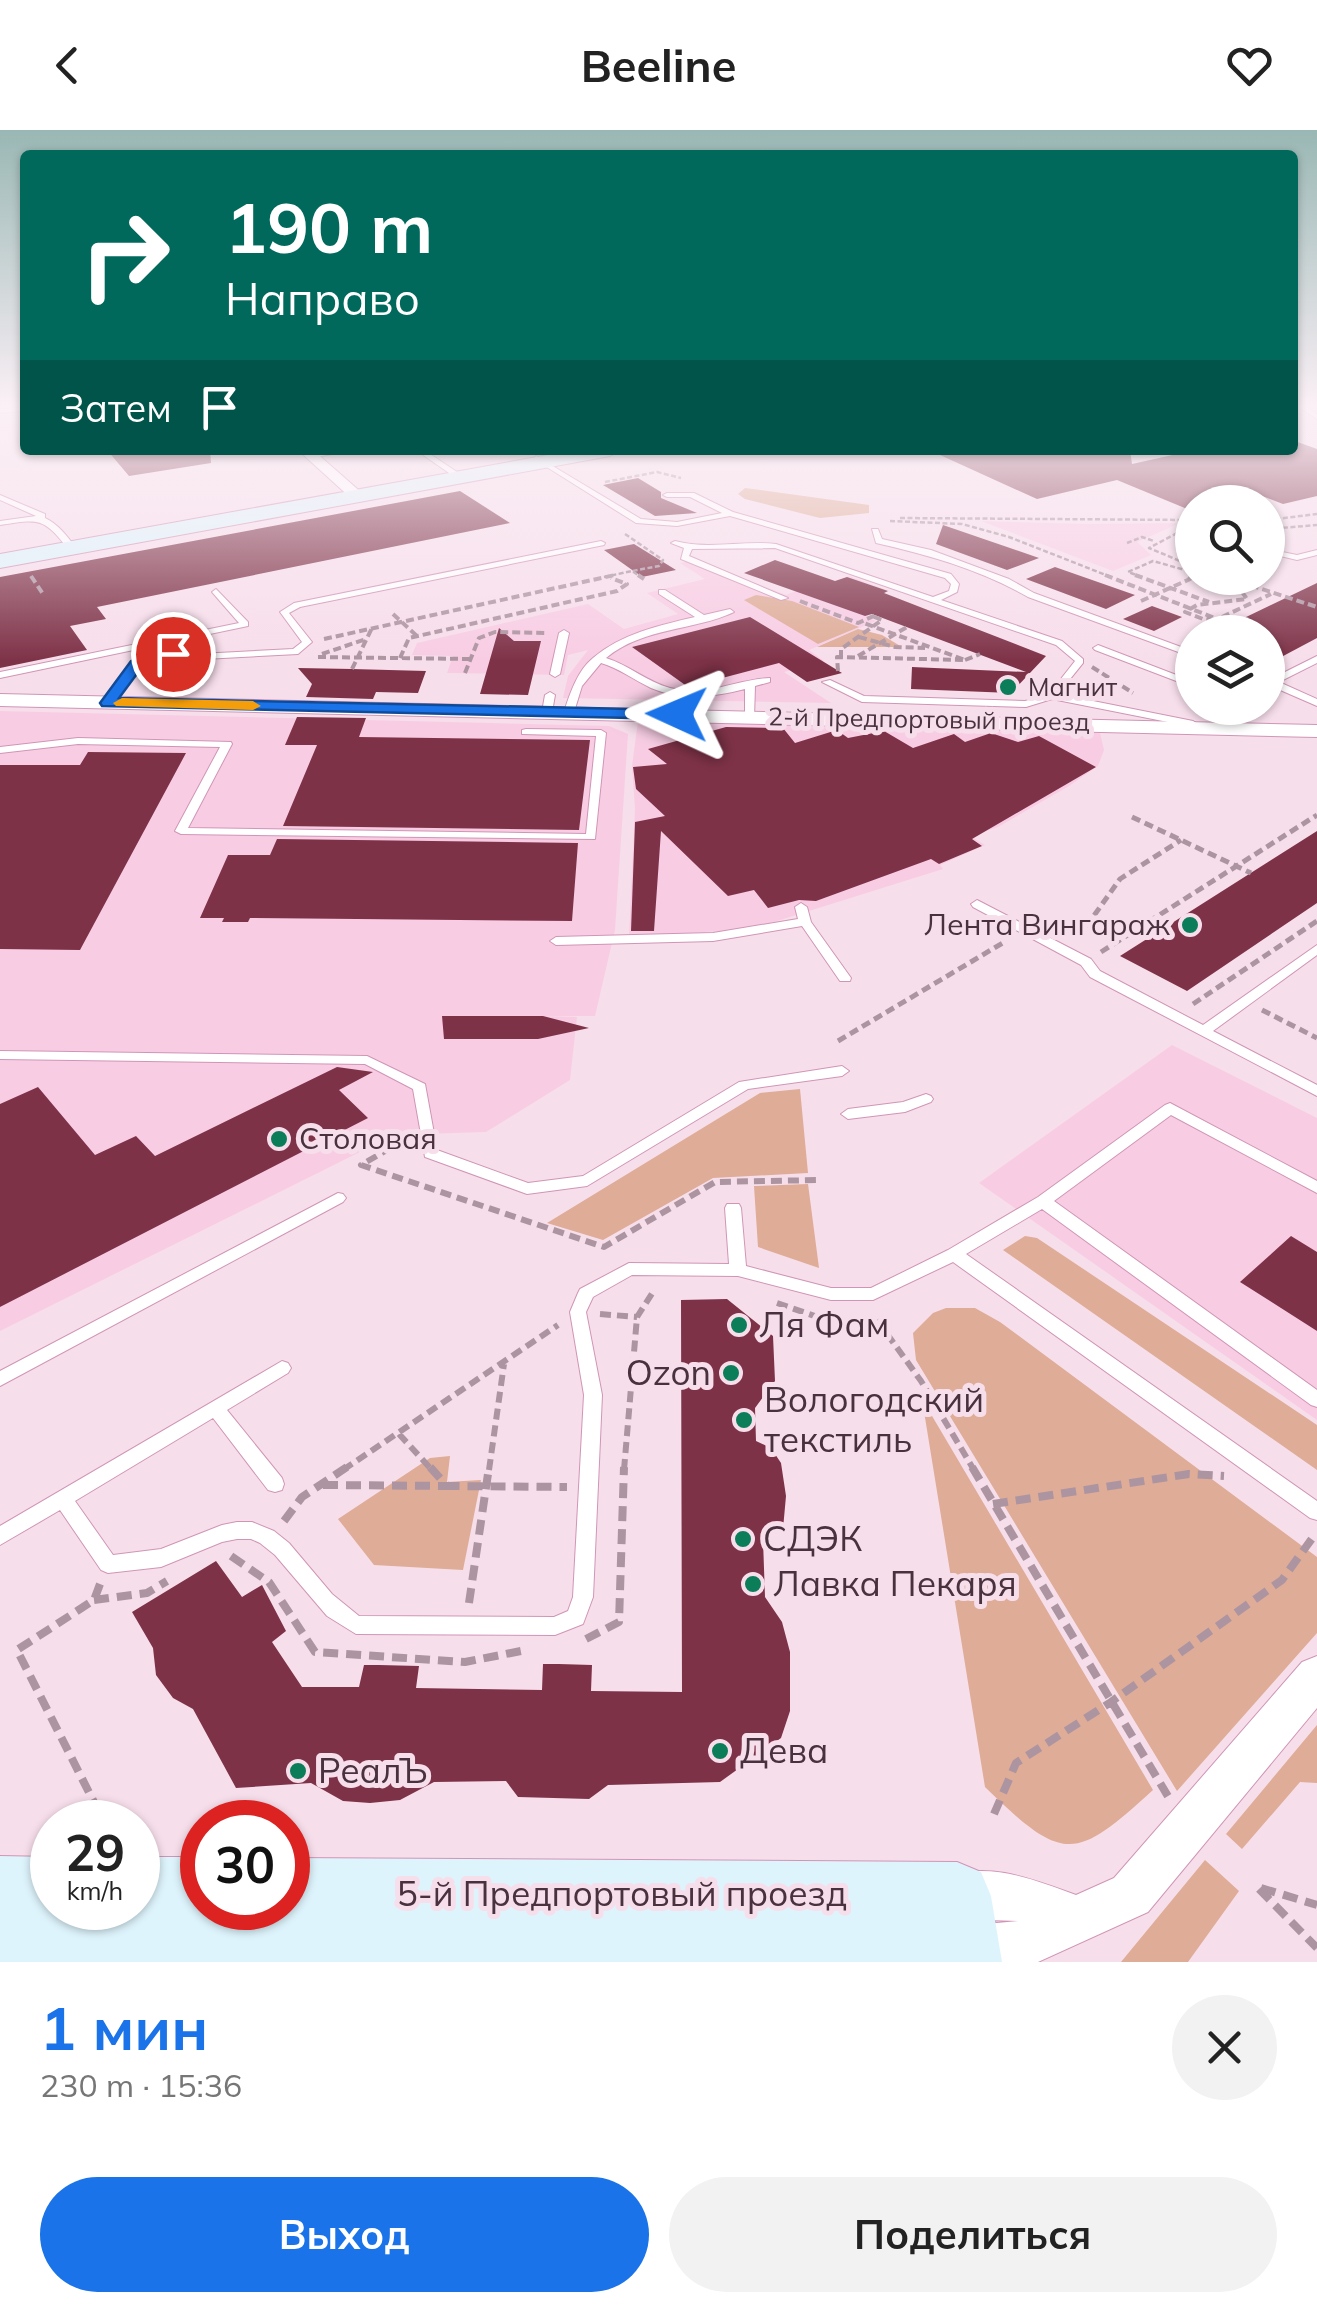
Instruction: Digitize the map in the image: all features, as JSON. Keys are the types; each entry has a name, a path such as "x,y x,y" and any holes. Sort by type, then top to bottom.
{"main road":[{"path":"0,558 375,490"},
{"path":"0,1890 30,1891"},
{"name":"5-й Предпортовый проезд","path":"310,1893 963,1936"},
{"name":"5-й Предпортовый проезд","path":"0,1948 411,1956 963,1936"}],"street":[{"path":"351,490 355,494"},
{"name":"2-й Предпортовый проезд","path":"0,700 549,704 569,712 1175,725"},
{"name":"2-й Предпортовый проезд","path":"1194,725 1314,729"},
{"path":"963,1936 1014,1948 1131,1896 1317,1676"}],"lane":[{"path":"589,490 639,521 677,524 730,514"},
{"path":"666,495 691,495 730,514 948,576 955,584 953,592 936,599"},
{"path":"0,498 53,521 70,545"},
{"path":"0,523 43,516"},
{"path":"875,531 878,541 928,552 1006,581 1030,596 1175,648"},
{"path":"108,703 145,659 173,654 284,655 306,642 285,616 289,608 602,542"},
{"path":"675,544 688,548 728,542 776,546 1059,644 1080,662 1052,696"},
{"path":"688,548 684,557 698,565 784,598"},
{"path":"1285,555 1297,558 1317,552"},
{"path":"0,676 245,624 216,592"},
{"path":"662,592 704,619"},
{"path":"569,712 580,678 597,658 643,634 730,612"},
{"path":"555,674 564,633"},
{"path":"1098,648 1175,677"},
{"path":"597,658 624,666 650,684 674,692 713,692 767,680"},
{"path":"1285,675 1317,659"},
{"path":"827,682 862,699 1009,705 1052,696 1175,722"},
{"path":"750,685 750,716"},
{"path":"1285,690 1317,703"},
{"path":"0,750 78,741 227,744 181,832 592,838 601,732 526,732"},
{"path":"977,904 1086,962 1095,974 1317,1091"},
{"path":"800,907 804,922 845,978"},
{"path":"556,942 712,938 804,922"},
{"path":"1204,1032 1317,949"},
{"path":"0,1055 367,1060 420,1087 430,1153 527,1189 587,1181 744,1085 842,1071"},
{"path":"848,1114 905,1107 926,1099"},
{"path":"62,1499 108,1564 164,1557 212,1533 243,1530 270,1539 332,1613 356,1626 555,1626 576,1617 583,1597 593,1395 578,1312 586,1292 629,1269 738,1270 831,1294 873,1294 954,1254 1043,1202 1170,1108 1317,1188"},
{"path":"0,1380 338,1198"},
{"path":"1043,1202 1317,1400"},
{"path":"733,1208 738,1270"},
{"path":"954,1254 1317,1512"},
{"path":"0,1536 282,1368"},
{"path":"215,1408 275,1484"}],"path":[{"path":"1285,518 1317,514"},
{"path":"898,520 922,515 1175,520"},
{"path":"910,520 962,524 1038,547 1211,615"},
{"path":"1285,528 1317,526"},
{"path":"306,642 659,566 663,560 626,536"},
{"path":"1175,536 1149,548 1175,561"},
{"path":"1126,543 1142,537 1156,542"},
{"path":"1110,576 1160,555"},
{"path":"1047,563 1058,558"},
{"path":"1144,562 1175,568"},
{"path":"604,568 614,576"},
{"path":"1129,568 1132,576 1216,605"},
{"path":"632,572 644,580"},
{"path":"400,658 409,638 617,591 628,584 605,577"},
{"path":"549,580 558,588"},
{"path":"36,584 44,594"},
{"path":"1140,601 1175,585"},
{"path":"501,590 510,598"},
{"path":"1246,595 1248,603"},
{"path":"1226,615 1269,595"},
{"path":"1280,595 1317,607"},
{"path":"784,598 872,625 964,660"},
{"path":"1236,599 1248,603"},
{"path":"452,601 462,609"},
{"path":"1187,607 1248,603"},
{"path":"1294,610 1308,604"},
{"path":"1187,607 1185,612 1190,615"},
{"path":"393,614 417,636"},
{"path":"838,676 841,649 882,620 874,616 861,622"},
{"path":"349,623 358,631"},
{"path":"855,658 907,627"},
{"path":"352,669 372,628"},
{"path":"466,673 476,640 494,632 564,633"},
{"path":"859,637 895,647 933,648"},
{"path":"366,640 315,656 470,660"},
{"path":"895,647 910,660"},
{"path":"954,656 968,650"},
{"path":"841,658 964,660 980,654"},
{"path":"416,670 421,658"},
{"path":"902,660 902,667"},
{"path":"1080,662 1129,690 1166,720"},
{"path":"1086,962 1317,815"},
{"path":"1132,816 1250,873"},
{"path":"1070,954 1099,897 1119,878 1181,840"},
{"path":"1174,1017 1317,920"},
{"path":"838,1041 1026,930"},
{"path":"1245,1002 1317,1038"},
{"path":"574,1641 592,1638 619,1622 622,1489 636,1317 650,1292 664,1291"},
{"path":"762,1298 834,1324"},
{"path":"270,1539 302,1496 578,1312 636,1317"},
{"path":"876,1320 921,1381 1170,1801"},
{"path":"465,1662 466,1627 504,1364"},
{"path":"399,1434 447,1486"},
{"path":"992,1504 1189,1474 1269,1479"},
{"path":"320,1485 622,1489"},
{"path":"994,1814 1016,1763 1112,1702 1282,1580 1317,1532"},
{"path":"220,1554 246,1559 315,1652 465,1662 537,1648"},
{"path":"94,1600 108,1564"},
{"path":"93,1800 16,1650 94,1600 148,1593"},
{"path":"1317,1905 1260,1888 1317,1948"}],"shaded area":[{"path":"763,490 869,505 869,513 820,518 738,494"},
{"path":"981,521 1175,523 1137,542 1151,555 1113,571"},
{"path":"697,560 786,595 796,591 805,594 849,576 889,591 881,594 899,602 866,616 876,621 809,650 824,661 784,672 831,703 563,698 568,676 588,650 568,655 564,675 447,673 453,656 412,655 417,643 588,604 624,629 678,614 647,593 705,579 680,563"},
{"path":"756,595 792,601 859,627 818,644 744,600"},
{"path":"858,629 882,635 902,647 817,647"},
{"path":"0,711 609,726 628,734 615,930 595,1016 539,1016 577,1017 570,1080 486,1132 394,1135 0,1331"},
{"path":"638,721 1100,733 1104,750 1098,766 1069,786 998,827 970,836 985,845 940,865 943,869 752,929 629,937 635,809 632,766"},
{"path":"1172,1045 1317,1118 1317,1420 979,1183"},
{"path":"800,1089 808,1173 713,1178 603,1240 547,1223 760,1093"},
{"path":"808,1184 819,1268 758,1247 754,1186"},
{"path":"1025,1236 1037,1238 1317,1425 1317,1470 1003,1250"},
{"path":"946,1308 975,1308 1000,1322 1317,1557 1317,1633 1177,1791 916,1360 913,1333 933,1313"},
{"path":"922,1399 1153,1790 1086,1841 1052,1841 985,1787"},
{"path":"450,1456 447,1482 481,1480 463,1570 374,1565 338,1519 430,1458"},
{"path":"1317,1725 1317,1783 1300,1782 1242,1849 1226,1834"},
{"path":"1205,1860 1239,1891 1188,1962 1121,1962"}],"building":[{"path":"612,490 659,490 661,498 697,513 655,516"},
{"path":"1018,490 1073,490 1037,499"},
{"path":"1142,490 1175,490 1175,504"},
{"path":"1285,490 1317,490 1317,496 1285,504"},
{"path":"460,491 510,523 97,607 106,619 70,626 87,650 0,668 0,577"},
{"path":"943,525 1039,558 1007,570 936,544"},
{"path":"634,544 676,570 642,577 604,550"},
{"path":"775,560 835,581 847,577 888,591 884,593 1046,656 1011,693 911,689 912,667 1026,672 872,614 865,616 744,573"},
{"path":"1055,567 1135,595 1106,609 1026,579"},
{"path":"1317,583 1317,638 1285,655 1285,615 1250,615"},
{"path":"1152,606 1177,615 1175,620 1154,631 1123,619"},
{"path":"750,617 842,673 807,682 779,663 688,687 632,647"},
{"path":"499,628 514,641 541,641 528,695 480,694"},
{"path":"298,668 426,671 418,693 376,692 373,699 306,697 312,684"},
{"path":"297,717 366,718 359,737 590,740 579,830 283,826 317,745 285,745"},
{"path":"726,727 783,728 795,743 837,730 848,738 884,731 913,748 954,734 965,742 991,733 1018,742 1039,736 1096,767 972,839 982,846 939,864 931,859 816,901 799,900 768,908 754,890 728,896 661,831 654,931 631,931 635,822 665,816 636,789 633,767 667,764 648,749"},
{"path":"88,752 186,753 80,950 0,949 0,765 80,765"},
{"path":"1317,831 1317,903 1187,991 1120,956"},
{"path":"277,839 578,843 572,921 250,918 248,922 222,922 224,918 200,918 228,855 270,855"},
{"path":"442,1016 543,1016 589,1028 538,1039 444,1039"},
{"path":"337,1067 373,1072 339,1090 368,1118 0,1307 0,1104 38,1087 95,1155 136,1136 155,1156"},
{"path":"1291,1236 1317,1252 1317,1331 1240,1282"},
{"path":"727,1299 773,1336 775,1381 755,1408 756,1441 771,1448 781,1463 786,1496 783,1529 763,1540 765,1597 782,1622 790,1652 790,1711 781,1738 720,1782 608,1785 589,1799 518,1797 506,1781 434,1782 400,1800 370,1803 343,1801 311,1783 236,1788 193,1709 173,1698 156,1675 153,1648 132,1612 216,1561 242,1597 262,1585 286,1631 272,1642 302,1687 359,1687 364,1665 379,1665 419,1666 416,1688 542,1690 543,1664 559,1664 592,1665 591,1691 682,1692 681,1300"}],"slow traffic":[{"path":"122,703 253,706"}],"place":[{"name":"Магнит","path":"1008,687"},
{"name":"Лента Вингараж","path":"1190,925"},
{"name":"Столовая","path":"279,1139"},
{"name":"Ля Фам","path":"739,1325"},
{"name":"Ozon","path":"731,1373"},
{"name":"Вологодский текстиль","path":"744,1420"},
{"name":"СДЭК","path":"743,1539"},
{"name":"Лавка Пекаря","path":"753,1584"},
{"name":"Дева","path":"720,1751"},
{"name":"РеалЪ","path":"298,1771"}],"route":[{"path":"173,654 136,664 108,703 677,714"}]}
